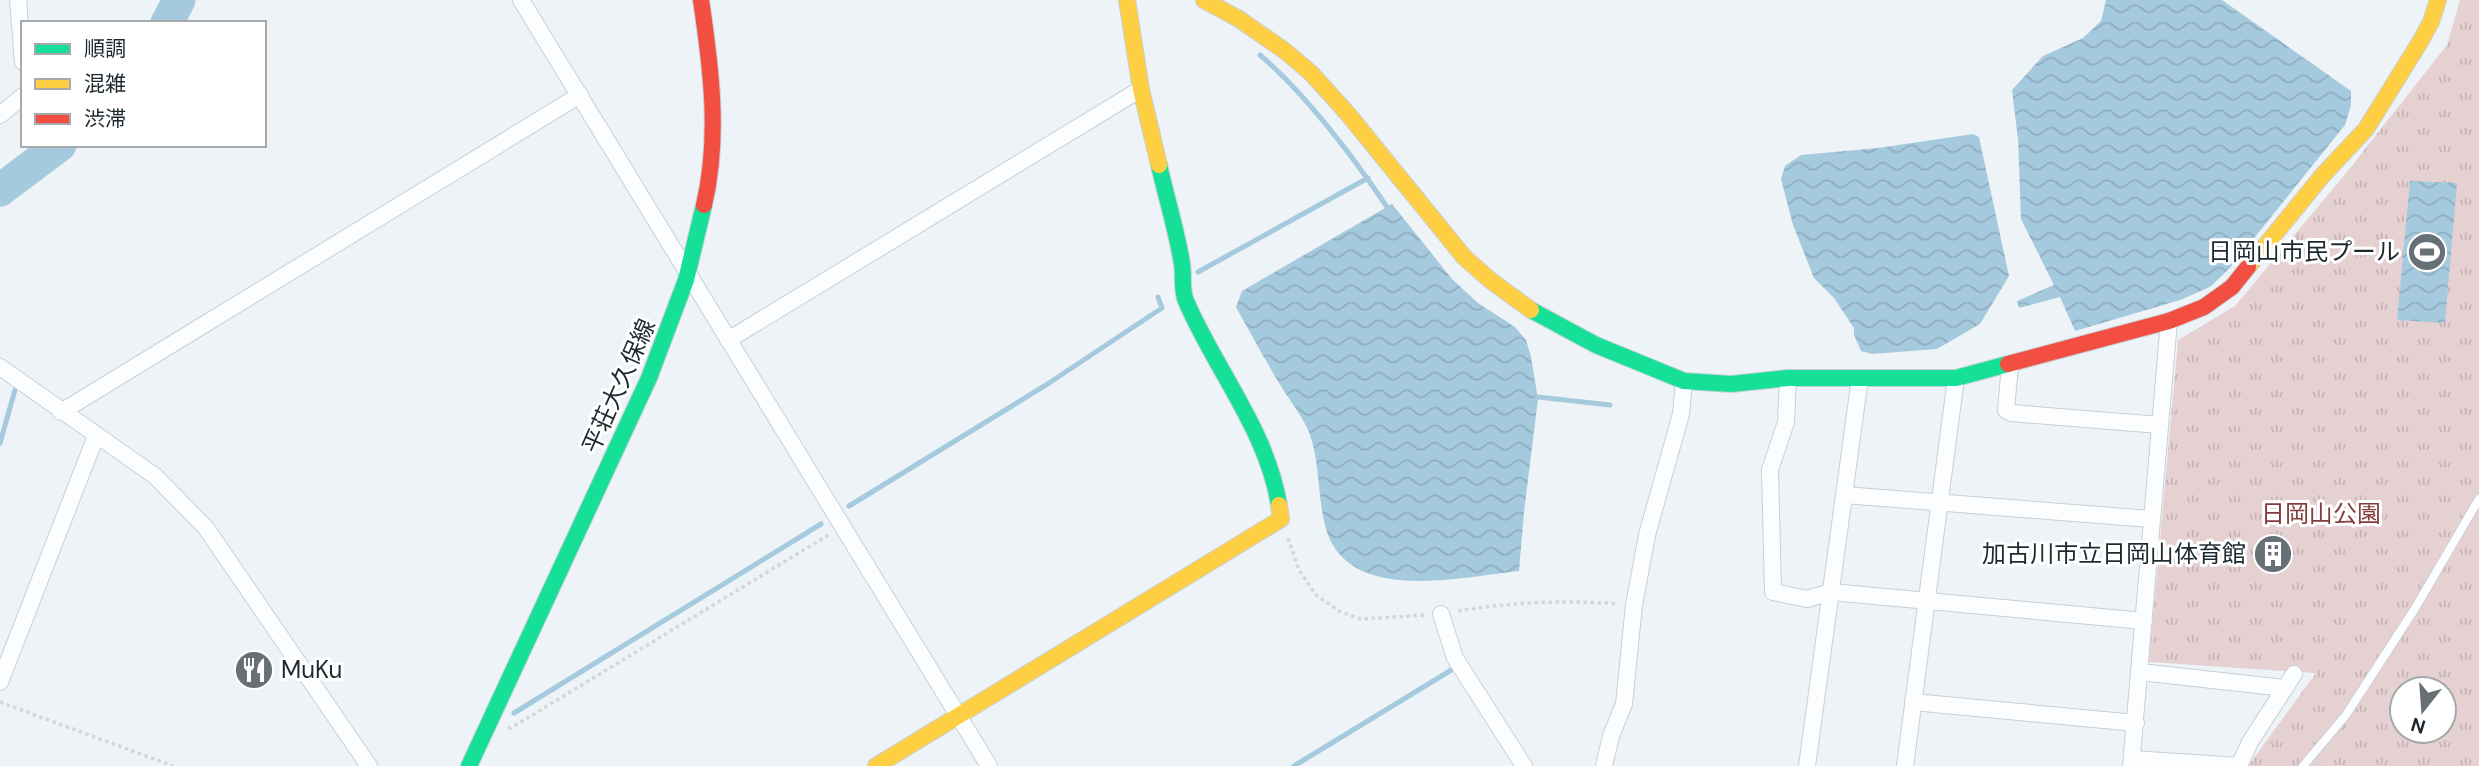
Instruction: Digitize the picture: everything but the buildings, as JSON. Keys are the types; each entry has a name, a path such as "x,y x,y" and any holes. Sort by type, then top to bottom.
{"street":[{"path":"18,0 21,37"},
{"path":"521,0 989,766"},
{"name":"平荘大久保線","path":"469,766 649,378 689,274 710,179 713,113 701,0"},
{"path":"876,766 1281,519 1275,482 1253,430 1232,386 1201,334 1185,297 1182,264 1141,89 1127,0"},
{"path":"1204,0 1239,19 1311,73 1348,114 1464,257 1535,313 1596,345 1684,381 1731,384 1788,378 1956,378 2169,321 2204,307 2232,287 2322,176 2366,129 2420,42 2431,22 2438,0"},
{"path":"728,340 1141,89"},
{"path":"61,412 580,95"},
{"path":"0,115 21,98"},
{"path":"2140,672 2290,681 2250,742 2239,766 2132,763 2169,321"},
{"path":"2010,365 2006,410 2011,413 2160,425"},
{"path":"0,367 155,476 206,528 369,766"},
{"path":"1788,378 1786,422 1770,470 1773,592 1807,599 1831,592 2144,621"},
{"path":"1807,766 1860,378"},
{"path":"1905,766 1956,378"},
{"path":"1604,766 1611,736 1624,704 1634,605 1643,559 1681,414 1684,381"},
{"path":"0,682 96,436"},
{"path":"1844,495 2151,519"},
{"path":"1441,614 1455,658 1524,766"},
{"path":"1913,702 2136,723"}],"lane":[{"path":"2304,766 2346,715 2414,610 2479,499"}],"path":[{"path":"489,724 511,729 842,526"},
{"path":"0,702 173,766"}],"green space":[{"name":"日岡山公園","path":"2460,0 2479,0 2479,766 2248,766 2316,673 2149,662 2178,340 2235,306 2347,172 2447,45"}],"water":[{"path":"2106,0 2222,0 2351,91 2351,105 2345,125 2230,268 2210,287 2180,300 2075,331 2060,297 2019,308 2017,301 2054,285 2021,219 2018,139 2012,90 2043,56 2083,38 2101,21"},
{"path":"1973,134 1979,137 2009,276 1980,324 1937,349 1872,354 1861,351 1854,328 1834,298 1814,278 1793,225 1781,179 1785,166 1801,155 1878,148"},
{"name":"日岡山市民プール","path":"2410,181 2457,183 2445,323 2397,320"},
{"path":"1392,204 1452,279 1478,303 1515,327 1526,340 1538,399 1519,571 1468,578 1410,581 1383,578 1359,569 1340,555 1327,532 1309,432 1236,307 1242,291"}],"waterway":[{"path":"168,21 179,0"},
{"path":"1260,55 1328,127 1387,207"},
{"path":"0,190 57,147"},
{"path":"1198,272 1368,178"},
{"path":"849,506 1046,385 1162,308 1158,297"},
{"path":"0,443 15,390"},
{"path":"1538,397 1610,405"},
{"path":"514,713 821,524"},
{"path":"1294,766 1453,669"}],"traffic: fast":[{"path":"1159,165 1180,252 1184,297 1252,425 1273,477 1279,505"},
{"path":"469,766 649,378 686,280 704,205"},
{"path":"1531,310 1596,345 1684,381 1731,384 1788,378 1956,378 2008,364"}],"traffic: slow":[{"path":"1127,0 1141,89 1159,165"},
{"path":"1204,0 1239,19 1311,73 1348,114 1464,257 1531,310"},
{"path":"2248,267 2322,176 2366,129 2420,42 2431,22 2438,0"},
{"path":"876,766 1281,519 1279,505"}],"traffic: jam":[{"path":"701,0 711,77 713,128 704,205"},
{"path":"2008,364 2169,321 2204,307 2232,287 2248,267"}],"place":[{"name":"日岡山市民プール","path":"2427,252"},
{"name":"加古川市立日岡山体育館","path":"2273,554"},
{"name":"MuKu","path":"254,670"}]}
